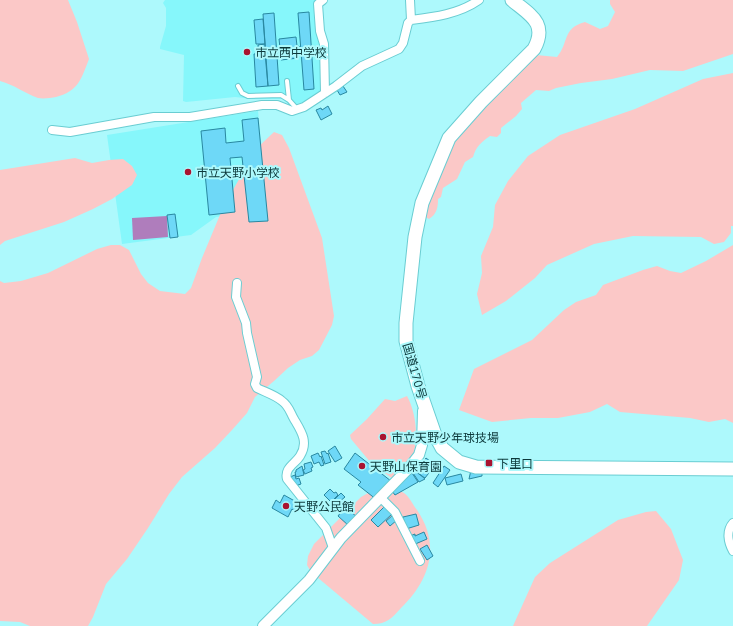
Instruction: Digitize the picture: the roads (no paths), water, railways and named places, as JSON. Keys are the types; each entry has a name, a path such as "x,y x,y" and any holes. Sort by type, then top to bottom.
{"highway":[{"name":"国道170号","path":"512,0 535,19 539,26 540,34 538,41 534,49 481,102 449,138 422,202 418,220 406,323 406,342 418,386 435,435 442,448 459,462 476,467 733,469"}],"street":[{"path":"322,0 318,4 320,31 324,44 324,93"},
{"path":"52,130 70,132 154,117 190,117 262,104 277,106 292,111 304,107 336,86 362,66 399,49 403,43 408,23 411,20 410,0"},
{"path":"411,20 452,14 479,0"},
{"path":"237,283 236,297 246,323 257,377 255,384 257,388 281,400 288,406 294,420 300,427 305,442 300,457 287,470 287,479 326,528 333,548"},
{"path":"263,626 309,580 341,538 408,469 419,455 423,435 423,411 426,408"},
{"path":"380,497 395,512 420,561"},
{"path":"733,523 729,527 728,536 730,546 733,551"}],"lane":[{"path":"286,81 289,100"},
{"path":"238,86 242,93 248,96 281,95 289,100 298,109"}],"place":[{"name":"市立西中学校","path":"247,52"},
{"name":"市立天野小学校","path":"188,172"},
{"name":"市立天野少年球技場","path":"383,437"},
{"name":"下里口","path":"489,463"},
{"name":"天野山保育園","path":"362,466"},
{"name":"天野公民館","path":"286,506"}]}
